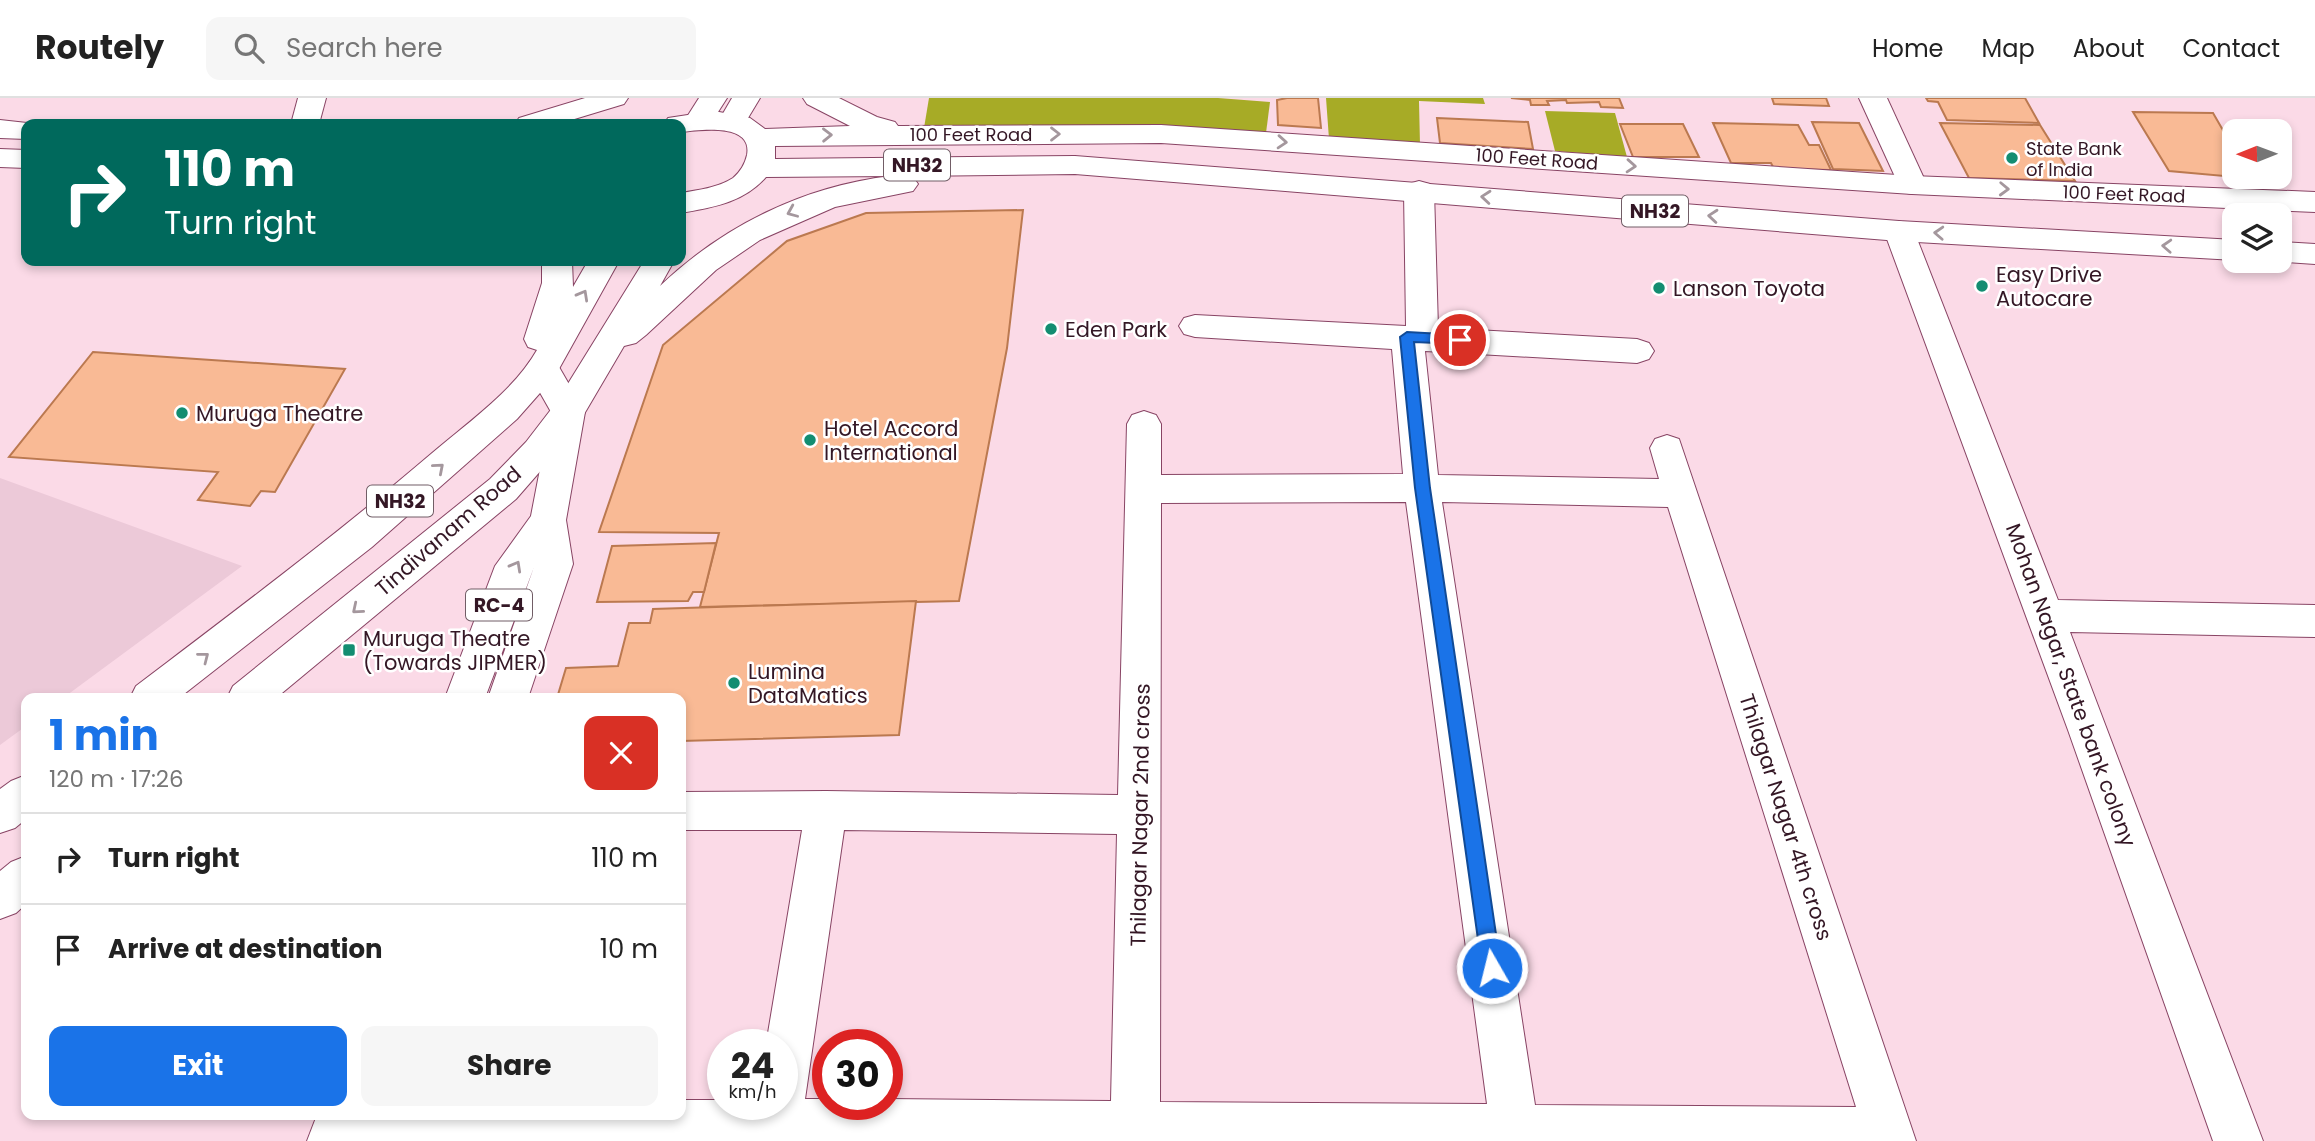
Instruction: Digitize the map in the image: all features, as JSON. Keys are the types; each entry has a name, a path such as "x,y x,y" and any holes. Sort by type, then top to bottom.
{"main road":[{"path":"306,119 312,98"},
{"path":"545,119 614,98"},
{"path":"817,98 867,124 911,134"},
{"path":"1873,98 1912,185"},
{"path":"690,202 736,190 759,168 763,148 759,138 748,129 739,110 696,114"},
{"path":"0,129 21,130"},
{"name":"100 Feet Road","path":"759,138 911,134 1161,134 1912,185 2315,202"},
{"path":"0,159 21,159"},
{"path":"604,350 644,321 704,264 758,227 805,207 876,186 1023,176 1075,165"},
{"name":"100 Feet Road","path":"759,168 1075,165 1899,231 2222,249"},
{"path":"1419,191 1414,337 1422,488 1516,1135"},
{"name":"Mohan Nagar, State bank colony","path":"1899,231 2045,616 2238,1141"},
{"path":"2292,253 2315,254"},
{"path":"505,410 542,334 558,283 557,266"},
{"name":"NH32","path":"156,693 359,537 505,410 543,368 600,266"},
{"name":"Tindivanam Road","path":"253,693 503,489 538,451 568,412 656,266"},
{"path":"1195,326 1637,351"},
{"path":"543,368 568,412"},
{"name":"RC-4","path":"510,693 554,564 548,520 568,412"},
{"name":"Thilagar Nagar 2nd cross","path":"1135,1134 1144,424"},
{"name":"Thilagar Nagar 4th cross","path":"1667,448 1890,1136"},
{"path":"1145,489 1422,488 1681,493"},
{"name":"RC-4","path":"467,693 514,566 548,520"},
{"path":"2045,616 2315,621"},
{"path":"686,811 826,810 1141,815"},
{"path":"792,1029 826,810"},
{"path":"0,898 21,881"},
{"path":"798,1117 1135,1134 1890,1136"},
{"path":"686,1119 707,1118"},
{"path":"336,1129 643,1120"}],"shaded area":[{"path":"929,98 1218,98 1270,102 1266,133 924,128"},
{"path":"1326,98 1483,98 1485,104 1419,101 1420,145 1329,139"},
{"path":"1545,111 1615,113 1627,157 1555,151"},
{"path":"0,478 242,566 70,693 21,693 21,730 0,745"}],"building":[{"path":"1318,98 1321,128 1278,125 1277,100"},
{"path":"1511,98 1619,98 1623,108 1601,107 1599,102 1567,103 1566,100 1547,101 1549,105 1531,105 1530,100"},
{"path":"1772,98 1826,98 1829,106 1774,104"},
{"path":"1926,98 2025,98 2039,123 1947,120 1938,102 1928,101"},
{"path":"2133,112 2213,113 2222,129 2222,176 2169,171"},
{"path":"1437,118 1528,122 1533,149 1440,143"},
{"path":"1812,122 1859,123 1883,171 1833,169"},
{"path":"1713,123 1798,125 1809,145 1819,145 1831,170 1774,169 1771,163 1731,163"},
{"path":"1940,123 2040,125 2075,181 1969,178"},
{"path":"1620,124 1683,124 1699,157 1633,157"},
{"name":"Hotel Accord International","path":"1023,210 1007,348 959,601 700,607 719,533 599,532 663,345 787,241 866,213"},
{"name":"Muruga Theatre","path":"93,352 345,369 275,492 261,491 250,506 198,500 218,472 9,457"},
{"path":"716,543 704,592 693,592 688,601 597,602 612,546"},
{"name":"Lumina DataMatics","path":"916,601 899,735 686,741 686,693 558,693 566,668 618,666 629,623 650,623 653,609"}],"place":[{"name":"State Bank of India","path":"2012,158"},
{"name":"Easy Drive Autocare","path":"1982,286"},
{"name":"Lanson Toyota","path":"1659,288"},
{"name":"Eden Park","path":"1051,329"},
{"name":"Muruga Theatre","path":"182,413"},
{"name":"Hotel Accord International","path":"810,440"},
{"name":"Muruga Theatre (Towards JIPMER)","path":"349,650"},
{"name":"Lumina DataMatics","path":"734,683"}],"route":[{"path":"1460,340 1407,337 1422,488 1492,968"}]}
